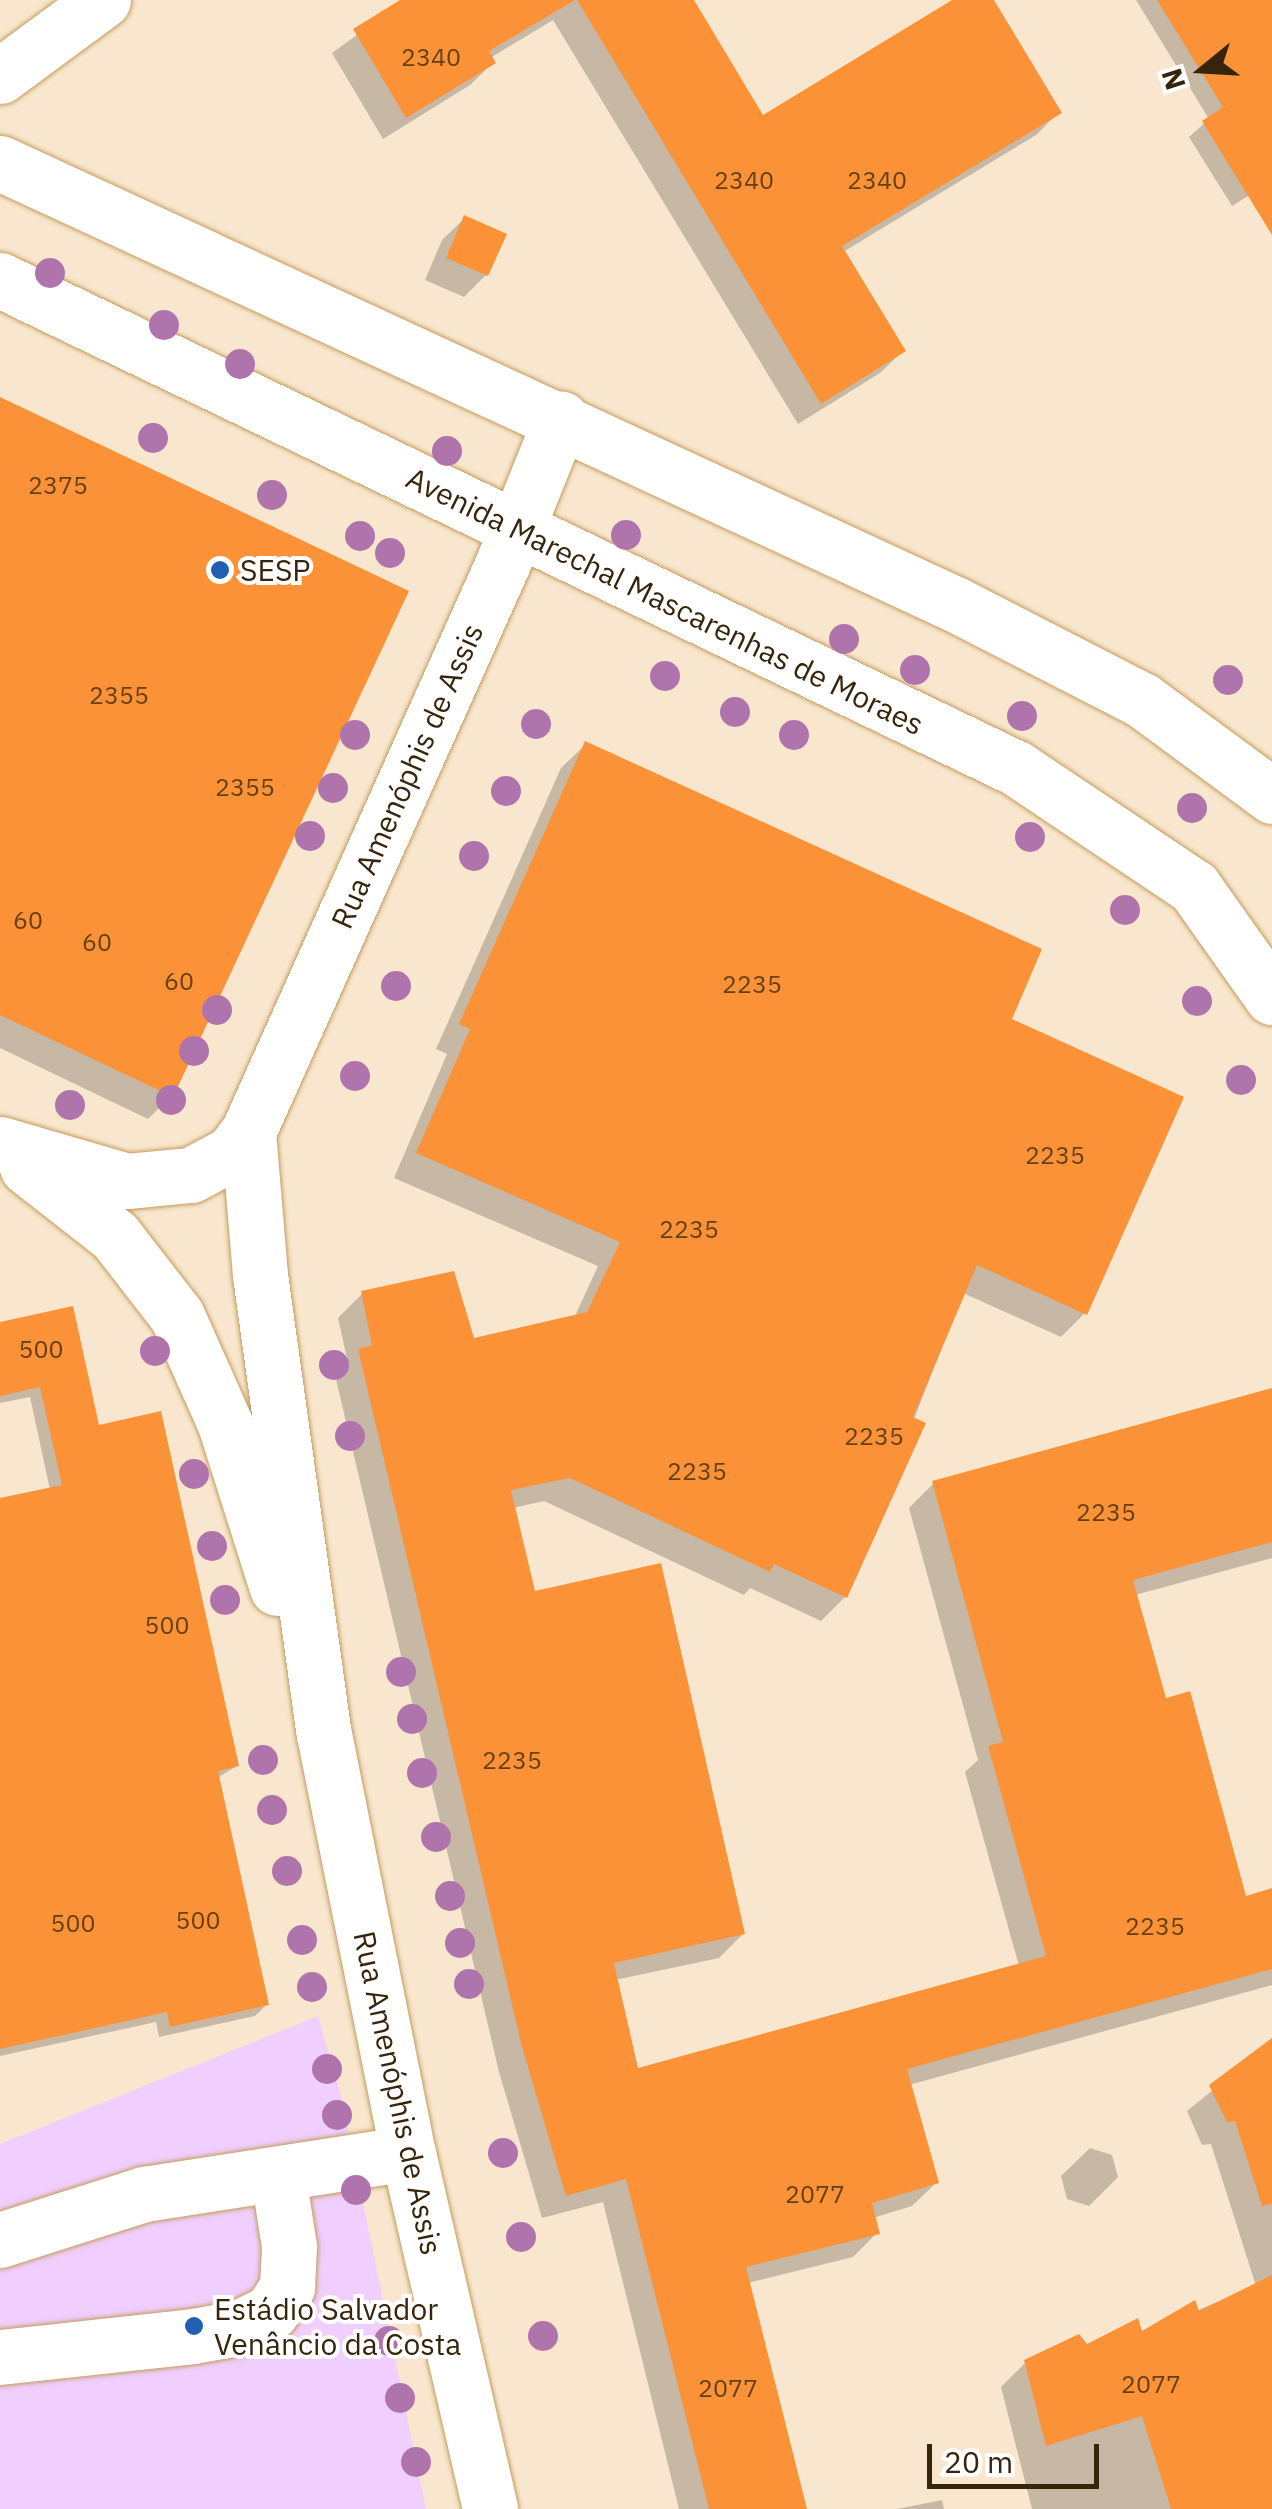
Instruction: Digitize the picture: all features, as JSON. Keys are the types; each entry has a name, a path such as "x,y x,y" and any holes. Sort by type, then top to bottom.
{"street":[{"path":"0,76 103,0"},
{"path":"0,163 561,418 1142,700 1272,796"},
{"name":"Avenida Marechal Mascarenhas de Moraes","path":"0,280 1016,768 1194,887 1272,997"},
{"name":"Rua Amenóphis de Assis","path":"0,1144 92,1175 148,1182 212,1168 248,1132 516,530 561,418"},
{"name":"Rua Amenóphis de Assis","path":"248,1132 260,1274 324,1734 408,2152 490,2509"},
{"name":"Rua Amenóphis de Assis","path":"0,1144 114,1236 177,1316 225,1424 324,1734"},
{"path":"0,2240 144,2194 278,2176 408,2152"},
{"path":"0,2357 193,2336 238,2328 271,2312 286,2288 289,2246 278,2176"}],"shaded area":[{"name":"Estádio Salvador Venâncio da Costa","path":"318,2016 341,2095 426,2509 0,2509 0,2144"}],"building":[{"path":"400,0 575,0 489,51 496,63 406,118 353,29"},
{"path":"577,0 694,0 763,115 952,0 994,0 1062,113 842,246 906,351 821,404"},
{"path":"1157,0 1272,0 1272,235 1202,121 1223,107"},
{"path":"464,215 507,234 488,276 446,258"},
{"path":"0,397 409,591 173,1097 0,1015"},
{"path":"585,741 1042,949 1012,1019 1184,1097 1087,1315 977,1265 913,1417 926,1423 847,1598 774,1564 770,1572 570,1478 511,1490 535,1591 661,1563 745,1934 614,1963 638,2068 1046,1956 988,1746 1003,1742 932,1481 1272,1388 1272,1542 1133,1580 1166,1698 1190,1691 1246,1896 1272,1888 1272,1969 907,2069 939,2183 872,2203 880,2234 746,2267 807,2509 709,2509 626,2179 566,2196 522,2047 358,1349 372,1345 361,1291 454,1271 474,1338 587,1312 620,1242 416,1153 470,1029 459,1024"},
{"path":"73,1306 99,1425 161,1411 239,1766 218,1771 269,2005 170,2027 167,2012 0,2049 0,1498 62,1485 40,1387 0,1396 0,1322"},
{"path":"1272,2038 1272,2204 1262,2206 1235,2121 1227,2122 1209,2085"},
{"path":"1272,2275 1272,2509 1171,2509 1142,2416 1046,2446 1024,2360 1079,2334 1087,2344 1138,2318 1142,2331 1195,2300 1199,2311"}],"place":[{"name":"SESP","path":"220,570"},
{"name":"Estádio Salvador Venâncio da Costa","path":"194,2326"}]}
